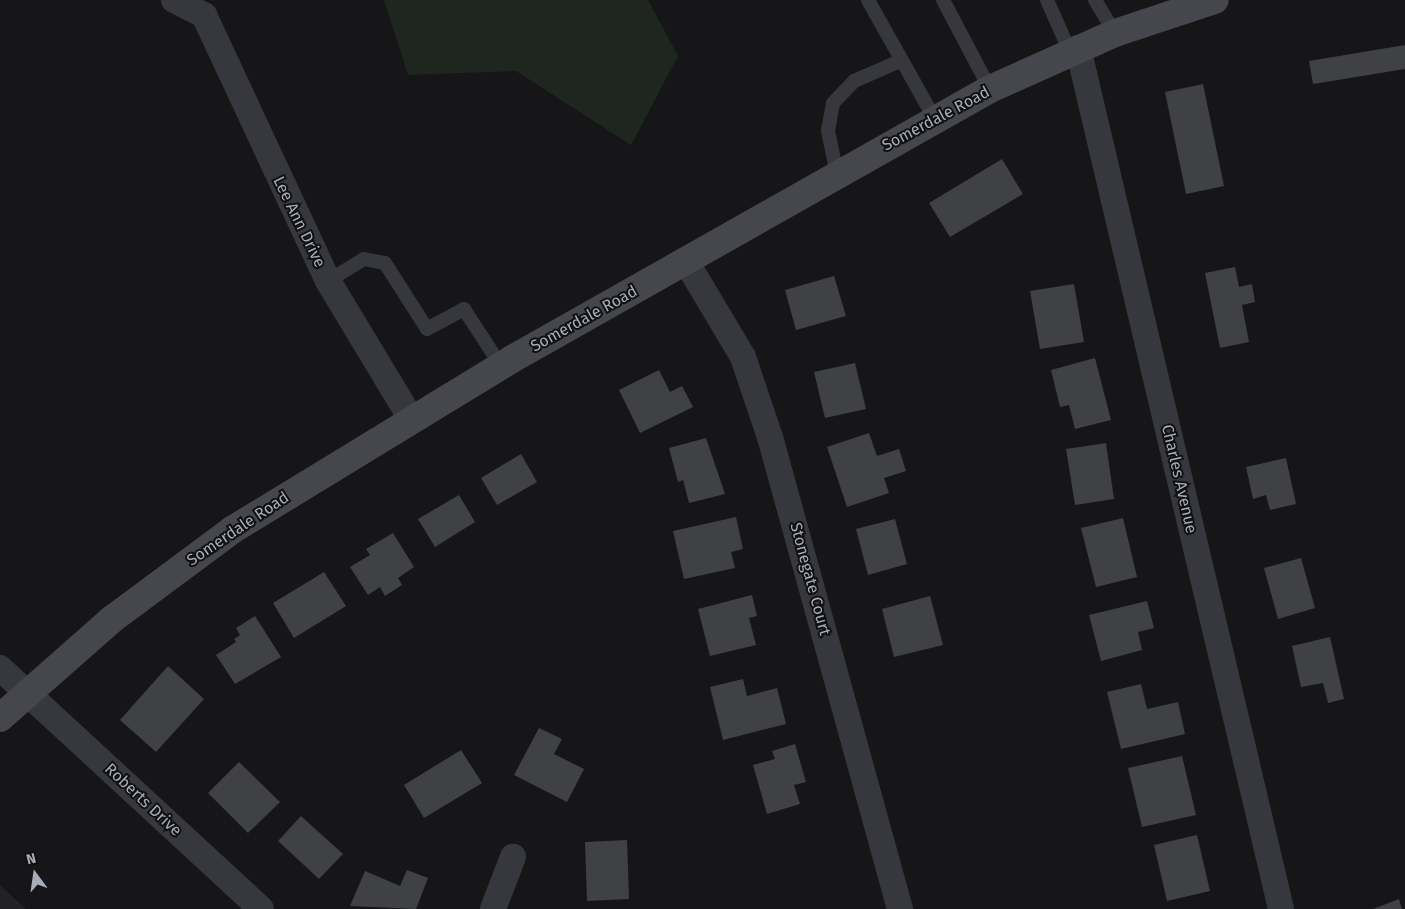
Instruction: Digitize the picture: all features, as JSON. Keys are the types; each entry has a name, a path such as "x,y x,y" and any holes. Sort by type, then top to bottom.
{"main road":[{"name":"Somerdale Road","path":"0,718 26,692 111,620 232,530 501,366 687,263 837,174 990,89 1115,33 1215,0"}],"street":[{"name":"Lee Ann Drive","path":"174,0 210,7 328,281 412,420"},
{"name":"Charles Avenue","path":"1074,50 1281,909"},
{"name":"Stonegate Court","path":"687,263 743,357 770,437 900,909"},
{"name":"Roberts Drive","path":"0,668 260,909"},
{"path":"493,909 512,857"}],"lane":[{"path":"868,0 900,61 936,120"},
{"path":"943,0 990,89"},
{"path":"1047,0 1074,50"},
{"path":"1095,0 1115,33"},
{"path":"837,174 828,130 834,103 854,81 900,61"},
{"path":"328,281 364,259 386,263 427,328 464,309 501,366"}],"shaded area":[{"path":"384,0 648,0 678,56 631,145 516,71 408,75"},
{"path":"0,885 26,909 0,909"}],"building":[{"path":"1405,45 1405,69 1313,84 1309,61"},
{"path":"1203,84 1224,186 1186,194 1165,92"},
{"path":"1002,159 1023,194 950,237 929,203"},
{"path":"1235,267 1239,287 1252,284 1255,302 1242,305 1249,342 1220,348 1205,273"},
{"path":"834,276 846,316 796,330 785,290"},
{"path":"1074,284 1084,342 1040,349 1030,291"},
{"path":"1095,358 1111,420 1075,429 1069,405 1060,407 1051,370"},
{"path":"855,363 866,409 825,418 814,372"},
{"path":"659,370 670,392 682,386 693,407 640,433 619,390"},
{"path":"869,433 877,456 899,449 906,471 884,478 889,493 847,507 827,447"},
{"path":"706,438 725,494 689,503 683,480 678,482 669,448"},
{"path":"1106,443 1114,499 1075,505 1066,449"},
{"path":"521,454 537,482 497,505 481,478"},
{"path":"1286,458 1296,504 1270,510 1266,495 1253,499 1246,467"},
{"path":"459,495 475,522 435,547 418,519"},
{"path":"736,517 743,549 731,552 735,568 684,579 673,531"},
{"path":"1123,518 1137,577 1096,587 1081,528"},
{"path":"895,519 907,564 868,575 856,529"},
{"path":"393,533 414,567 398,578 402,585 385,596 380,587 368,595 350,567 370,555 366,549"},
{"path":"1301,558 1315,608 1278,619 1264,568"},
{"path":"324,572 346,606 294,638 273,603"},
{"path":"752,595 757,616 749,618 756,645 710,656 698,609"},
{"path":"930,596 943,645 894,657 882,609"},
{"path":"1147,601 1154,628 1138,632 1142,650 1101,661 1089,615"},
{"path":"255,616 281,657 235,684 216,655 236,642 234,639 240,635 236,628"},
{"path":"1330,637 1344,699 1328,703 1323,683 1301,687 1292,646"},
{"path":"168,666 204,699 156,752 120,720"},
{"path":"743,679 747,696 777,688 786,724 723,740 710,687"},
{"path":"1141,684 1147,709 1178,702 1185,734 1121,749 1107,692"},
{"path":"539,728 562,739 554,754 584,769 567,802 514,775"},
{"path":"795,744 806,782 794,785 800,804 767,814 753,765 775,759 772,751"},
{"path":"461,750 482,783 424,818 404,785"},
{"path":"1182,756 1196,815 1142,827 1128,768"},
{"path":"239,762 280,802 248,833 208,793"},
{"path":"301,816 343,854 319,879 278,841"},
{"path":"1197,835 1210,891 1167,901 1154,845"},
{"path":"627,840 629,899 587,901 585,842"},
{"path":"407,870 428,878 416,909 350,906 365,871 400,886"},
{"path":"1399,899 1402,909 1373,909"}]}
